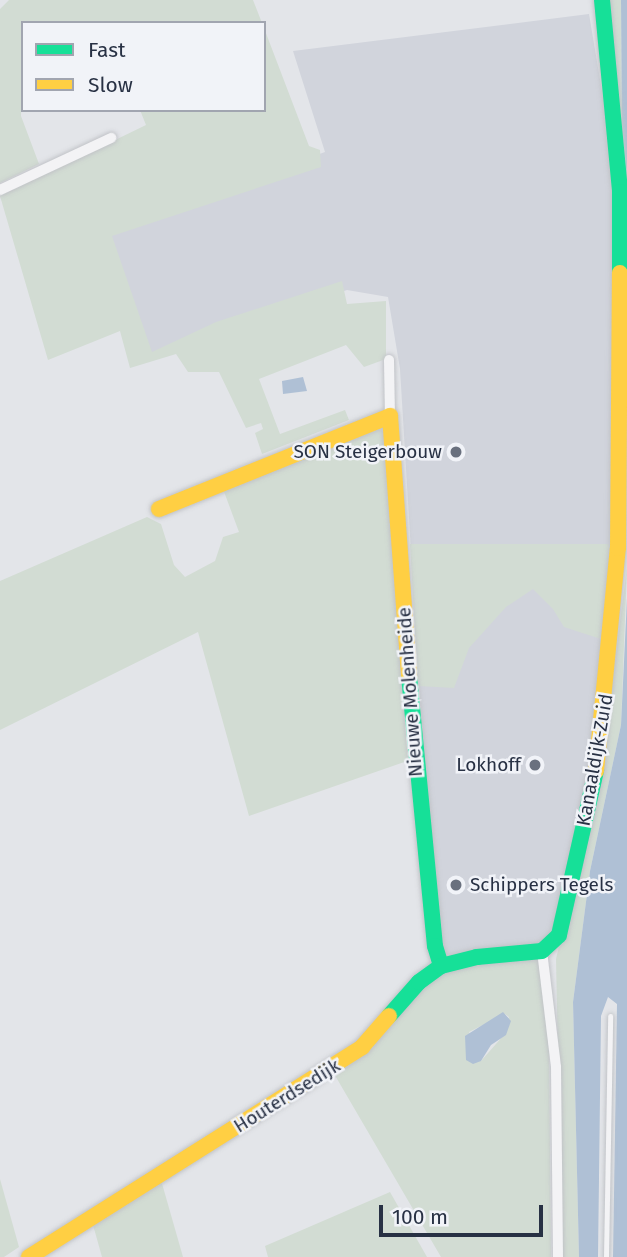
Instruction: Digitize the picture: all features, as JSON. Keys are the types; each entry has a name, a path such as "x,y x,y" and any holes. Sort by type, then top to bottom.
{"street":[{"name":"Kanaaldijk-Zuid","path":"542,951 559,935 599,756 618,561 620,192 602,0"},
{"path":"0,190 111,138"},
{"name":"Nieuwe Molenheide","path":"389,360 390,416 417,780 435,946 441,966"},
{"path":"159,509 390,416"},
{"name":"Houterdsedijk","path":"29,1257 362,1047 419,982 441,966 477,957 542,951"},
{"path":"542,951 556,1067 558,1257"}],"lane":[{"path":"607,1257 610,1016"}],"shaded area":[{"path":"9,0 253,0 261,21 21,21 21,116 39,164 0,183 0,9"},
{"path":"607,0 621,0 622,130 621,118"},
{"path":"589,14 611,145 613,212 615,493 597,733 553,936 541,946 451,955 443,953 423,750 400,369 388,297 347,290 140,357 105,231 325,152 293,51"},
{"path":"266,33 309,146 320,150 321,167 112,236 152,352 216,322 342,281 347,304 386,301 386,359 364,367 346,345 259,379 280,434 345,410 349,420 262,454 255,433 263,429 261,423 246,428 219,372 188,372 176,354 130,368 120,331 48,360 0,196 146,125 141,112 266,112"},
{"path":"378,429 388,433 410,760 249,816 198,632 0,730 0,581 147,517 161,524 174,565 185,577 215,561 223,537 239,532 223,489"},
{"path":"410,544 612,544 604,640 564,627 553,609 533,589 506,607 469,648 454,688 418,686"},
{"path":"627,567 621,725 590,871 573,1002 579,1257 562,1257 556,959 602,763"},
{"path":"536,957 543,973 549,1041 551,1257 441,1257 333,1072 427,981 457,967","holes":["505,1014 509,1017 503,1036 481,1061 469,1032"]},
{"path":"0,1179 19,1247 4,1257 0,1257"},
{"path":"161,1180 183,1257 102,1257 93,1225"},
{"path":"390,1192 427,1257 268,1257 265,1246"}],"water":[{"path":"621,0 627,0 627,174 622,130"},
{"path":"303,377 307,391 283,394 282,381"},
{"path":"627,598 627,1257 613,1257 617,1004 608,997 601,1016 598,1257 579,1257 573,1002 590,871 621,725"},
{"path":"503,1012 511,1021 506,1035 491,1045 481,1061 473,1064 466,1060 465,1036"}],"traffic: fast":[{"path":"602,0 620,192 620,273"},
{"path":"409,676 435,946 441,966"},
{"path":"389,1016 419,982 441,966 477,957 542,951 559,935 596,771"}],"traffic: slow":[{"path":"596,771 618,548 620,273"},
{"path":"159,509 390,416 409,676"},
{"path":"29,1257 362,1047 389,1016"}],"place":[{"name":"SON Steigerbouw","path":"456,452"},
{"name":"Lokhoff","path":"535,765"},
{"name":"Schippers Tegels","path":"456,885"}]}
